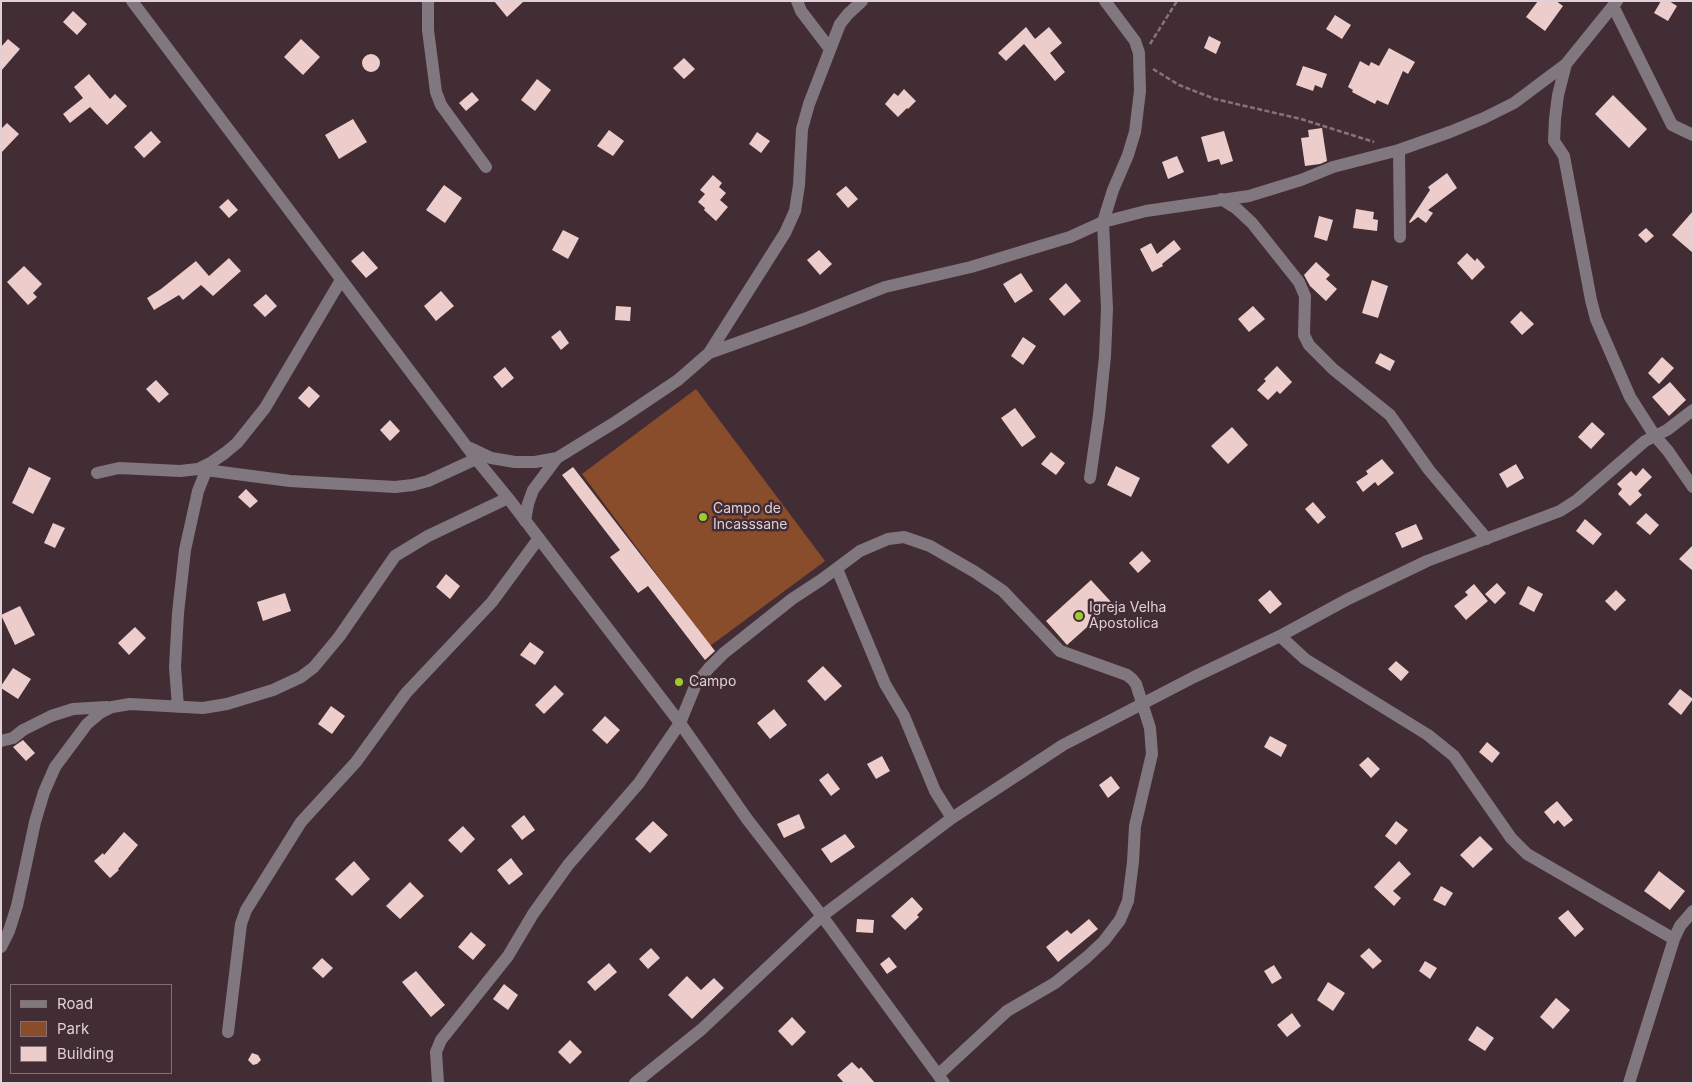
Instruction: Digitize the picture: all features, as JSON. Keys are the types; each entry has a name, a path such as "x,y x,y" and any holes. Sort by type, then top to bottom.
{"street":[{"path":"132,1 476,459 539,538 680,723 747,819 822,916 941,1079 1007,1011 1055,983 1104,942 1120,920 1128,901 1135,826 1152,754 1150,728 1136,684 1127,675 1060,651 1046,634 1003,591 976,572 930,546 904,538 888,539 860,551 792,599 724,653 696,684 680,723 639,783 568,865 533,914 508,956 441,1040 436,1052 437,1082"},
{"path":"428,1 428,30 436,92 441,105 486,167"},
{"path":"797,1 801,11 830,49"},
{"path":"467,447 491,458 515,462 535,462 557,458 678,380 708,353 785,232 795,211 799,185 802,129 809,104 840,24 862,1"},
{"path":"1090,478 1100,415 1106,337 1107,280 1103,222 1135,132 1140,91 1139,54 1135,41 1105,1"},
{"path":"708,353 804,319 885,287 971,268 1070,237 1103,222 1146,211 1249,196 1301,180 1333,167 1399,150 1458,128 1514,103 1566,64 1615,3 1672,125 1693,135"},
{"path":"1566,64 1554,119 1554,141 1564,156 1596,319 1630,396 1655,436 1693,487"},
{"path":"1399,150 1400,237"},
{"path":"1221,200 1237,209 1252,224 1299,282 1305,296 1304,335 1308,345 1333,369 1390,415 1433,475 1487,539"},
{"path":"178,706 175,667 178,613 185,550 202,470 237,443 265,408 341,280"},
{"path":"635,1083 702,1029 822,916 952,818 1063,745 1194,677 1280,636 1348,599 1410,570 1560,511 1577,500 1645,441 1667,430 1693,410"},
{"path":"525,521 533,490 557,458"},
{"path":"97,473 119,468 180,471 202,470 290,481 395,487 428,481 476,459"},
{"path":"1,741 13,738 51,716 73,709 130,704 203,708 227,704 273,690 300,678 314,667 339,637 395,556 428,536 508,498"},
{"path":"228,1032 241,924 246,910 301,822 356,762 406,693 492,602 539,538"},
{"path":"837,569 885,684 904,716 935,791 952,818"},
{"path":"1280,636 1305,659 1428,736 1454,756 1511,838 1527,854 1674,939"},
{"path":"1,947 9,931 17,906 35,822 44,792 55,767 87,724 100,713 112,707"},
{"path":"1629,1083 1674,939 1680,926 1693,911"}],"path":[{"path":"1177,1 1139,61 1179,85 1215,99 1301,119 1399,150"}],"green space":[{"name":"Campo de Incasssane","path":"696,389 825,561 710,646 582,474"}],"building":[{"path":"494,1 524,1 507,17"},
{"path":"1538,1 1556,1 1563,6 1545,31 1526,17"},
{"path":"1661,1 1669,1 1677,6 1668,21 1654,13"},
{"path":"73,11 87,24 77,35 63,22"},
{"path":"1335,15 1351,25 1342,39 1326,29"},
{"path":"1026,27 1035,39 1049,27 1062,43 1050,53 1065,72 1055,81 1024,44 1006,61 998,53"},
{"path":"1209,36 1221,42 1216,54 1204,48"},
{"path":"8,39 20,49 1,71 1,47"},
{"path":"301,39 320,57 303,75 284,57"},
{"path":"1389,48 1415,62 1408,74 1403,71 1388,105 1377,100 1375,104 1352,92 1353,90 1348,87 1360,61 1369,66 1371,62 1379,66"},
{"path":"367,54 375,54 380,59 378,70 367,72 362,67 362,59"},
{"path":"684,58 695,69 684,79 673,68"},
{"path":"1303,66 1327,74 1322,88 1315,85 1313,91 1296,85"},
{"path":"89,74 110,99 115,94 127,106 107,125 90,107 70,123 63,114 83,98 74,87"},
{"path":"537,79 551,90 535,111 521,100"},
{"path":"904,89 916,101 898,117 885,104 894,93 898,96"},
{"path":"472,92 479,100 466,111 459,103"},
{"path":"1613,95 1647,129 1629,148 1595,114"},
{"path":"353,119 367,142 339,159 325,135"},
{"path":"7,123 19,134 1,153 1,129"},
{"path":"1322,128 1327,161 1305,166 1301,138 1309,137 1308,130"},
{"path":"609,130 624,141 613,156 597,146"},
{"path":"151,131 161,142 144,158 134,147"},
{"path":"1224,131 1233,161 1221,165 1219,159 1208,162 1201,137"},
{"path":"757,132 770,141 761,153 749,144"},
{"path":"1177,156 1184,172 1168,179 1162,162"},
{"path":"1447,173 1457,188 1428,210 1433,213 1426,223 1418,217 1410,223 1430,190 1428,187"},
{"path":"713,175 722,183 719,187 726,193 720,200 728,207 716,221 698,202 705,194 700,190"},
{"path":"444,185 462,198 445,223 426,210"},
{"path":"846,186 858,199 848,208 836,194"},
{"path":"228,199 238,210 229,218 219,207"},
{"path":"1356,209 1374,212 1373,219 1378,220 1377,231 1353,228"},
{"path":"1693,211 1693,253 1672,235"},
{"path":"1319,216 1333,220 1327,241 1314,237"},
{"path":"1646,228 1654,236 1646,243 1638,235"},
{"path":"563,230 579,238 568,259 552,250"},
{"path":"1174,240 1181,249 1162,264 1163,266 1152,272 1140,249 1151,243 1157,254"},
{"path":"819,250 832,264 820,275 807,260"},
{"path":"363,251 378,268 366,278 351,261"},
{"path":"1467,253 1475,261 1477,258 1485,267 1472,280 1457,263"},
{"path":"229,258 241,271 213,296 201,285 183,300 179,295 154,310 147,298 196,261 209,276"},
{"path":"1316,262 1330,275 1326,279 1337,289 1326,301 1310,286 1304,275"},
{"path":"24,266 42,284 33,293 37,297 28,305 7,282"},
{"path":"1021,273 1033,291 1015,303 1003,284"},
{"path":"1372,280 1388,286 1378,318 1362,313"},
{"path":"1066,283 1081,301 1064,316 1049,299"},
{"path":"441,291 454,306 436,321 424,306"},
{"path":"266,294 277,306 265,317 253,305"},
{"path":"616,306 631,307 630,321 615,320"},
{"path":"1253,306 1265,319 1249,332 1238,319"},
{"path":"1521,311 1534,324 1522,335 1510,322"},
{"path":"560,330 569,343 561,350 551,337"},
{"path":"1023,337 1036,346 1023,365 1011,356"},
{"path":"1380,353 1395,361 1390,371 1375,363"},
{"path":"1662,357 1674,368 1659,384 1648,373"},
{"path":"1277,366 1292,382 1280,394 1277,391 1268,400 1257,390 1266,381 1264,379"},
{"path":"505,367 514,378 502,388 493,377"},
{"path":"156,380 169,394 159,403 146,389"},
{"path":"1670,382 1686,400 1669,416 1652,397"},
{"path":"309,386 320,396 309,408 298,398"},
{"path":"1015,408 1036,437 1022,447 1001,418"},
{"path":"390,420 400,431 390,441 380,430"},
{"path":"1592,422 1605,434 1591,449 1578,437"},
{"path":"1232,427 1248,445 1228,464 1211,446"},
{"path":"1051,452 1065,463 1056,475 1041,464"},
{"path":"1382,459 1394,473 1378,486 1375,482 1363,492 1356,482 1368,474 1366,471"},
{"path":"1516,464 1524,478 1507,488 1499,474"},
{"path":"1116,466 1140,478 1131,497 1107,485"},
{"path":"29,467 51,478 33,514 12,503"},
{"path":"573,467 715,651 705,660 648,586 638,593 610,557 620,550 562,475"},
{"path":"1643,468 1652,477 1638,491 1642,495 1630,506 1618,494 1622,489 1617,484 1631,471 1636,476"},
{"path":"246,489 258,501 250,508 238,497"},
{"path":"1313,502 1326,517 1318,524 1305,509"},
{"path":"1646,513 1659,525 1650,535 1636,523"},
{"path":"1585,519 1602,534 1593,545 1576,531"},
{"path":"53,523 65,528 55,548 44,543"},
{"path":"1416,524 1423,539 1402,548 1395,533"},
{"path":"1693,545 1693,571 1679,559"},
{"path":"1142,551 1151,561 1138,573 1129,563"},
{"path":"446,574 460,586 450,599 436,587"},
{"path":"1091,580 1113,604 1067,645 1046,621"},
{"path":"1497,583 1506,593 1495,604 1485,594"},
{"path":"1474,584 1488,601 1466,620 1454,606 1468,595 1465,592"},
{"path":"1528,586 1543,594 1534,612 1519,604"},
{"path":"1270,590 1282,604 1270,614 1258,600"},
{"path":"1616,590 1626,600 1615,611 1605,601"},
{"path":"285,593 291,611 263,621 257,602"},
{"path":"20,606 35,635 15,645 1,615"},
{"path":"135,627 146,638 129,655 118,643"},
{"path":"530,642 544,652 535,665 520,655"},
{"path":"1396,661 1409,672 1401,681 1388,669"},
{"path":"823,666 842,686 825,701 807,681"},
{"path":"13,668 31,679 18,699 1,688"},
{"path":"555,685 564,694 544,714 535,705"},
{"path":"1680,689 1693,699 1681,715 1668,704"},
{"path":"331,706 345,716 332,734 318,724"},
{"path":"774,709 787,725 770,739 757,723"},
{"path":"605,716 620,730 607,744 592,730"},
{"path":"1270,736 1287,745 1281,757 1264,747"},
{"path":"23,740 35,753 26,761 13,747"},
{"path":"1487,742 1500,753 1492,763 1479,752"},
{"path":"882,756 890,771 876,779 867,764"},
{"path":"1368,757 1380,769 1371,778 1359,765"},
{"path":"828,773 840,789 831,796 819,780"},
{"path":"1111,776 1120,788 1108,798 1099,785"},
{"path":"1557,801 1573,820 1564,827 1558,820 1554,824 1544,812"},
{"path":"799,814 805,828 784,838 777,824"},
{"path":"524,815 535,830 522,840 511,826"},
{"path":"653,821 668,835 650,853 635,839"},
{"path":"1396,821 1408,830 1396,845 1385,836"},
{"path":"463,826 475,839 461,853 448,840"},
{"path":"124,832 138,845 119,870 110,878 94,861 103,853 104,855"},
{"path":"845,834 855,847 831,863 821,849"},
{"path":"1480,836 1493,849 1473,868 1460,855"},
{"path":"511,858 523,874 509,885 497,870"},
{"path":"354,861 370,879 352,896 335,879"},
{"path":"1399,861 1411,874 1393,891 1401,898 1394,906 1374,887"},
{"path":"1659,871 1685,891 1670,910 1644,891"},
{"path":"410,882 424,896 400,919 386,906"},
{"path":"1441,886 1453,893 1445,906 1433,900"},
{"path":"912,897 923,909 917,915 919,917 905,930 891,916"},
{"path":"1568,910 1584,929 1575,937 1558,918"},
{"path":"857,919 874,920 873,933 856,932"},
{"path":"1089,919 1098,929 1058,962 1046,947 1067,930 1071,934"},
{"path":"471,932 486,945 473,960 458,947"},
{"path":"651,948 660,958 648,969 639,959"},
{"path":"1369,948 1382,961 1373,969 1360,956"},
{"path":"889,957 897,967 887,974 880,964"},
{"path":"322,958 333,968 323,978 312,968"},
{"path":"1425,961 1437,968 1430,979 1419,971"},
{"path":"609,963 617,972 595,991 587,982"},
{"path":"1274,965 1282,978 1272,984 1264,971"},
{"path":"416,971 445,1005 431,1017 402,982"},
{"path":"687,976 701,990 714,978 724,988 692,1019 668,995"},
{"path":"1328,982 1345,993 1333,1011 1317,1000"},
{"path":"504,984 518,995 508,1010 493,999"},
{"path":"1556,998 1570,1010 1553,1029 1540,1017"},
{"path":"1292,1013 1301,1026 1287,1037 1277,1025"},
{"path":"792,1017 806,1032 792,1046 778,1031"},
{"path":"1477,1026 1494,1038 1485,1051 1468,1040"},
{"path":"570,1040 582,1052 570,1064 558,1052"},
{"path":"252,1053 258,1055 261,1060 257,1064 253,1065 248,1060"},
{"path":"852,1062 859,1069 861,1067 875,1083 844,1083 837,1075"}],"place":[{"name":"Campo de Incasssane","path":"703,517"},
{"name":"Igreja Velha Apostolica","path":"1079,616"},
{"name":"Campo","path":"679,682"}]}
